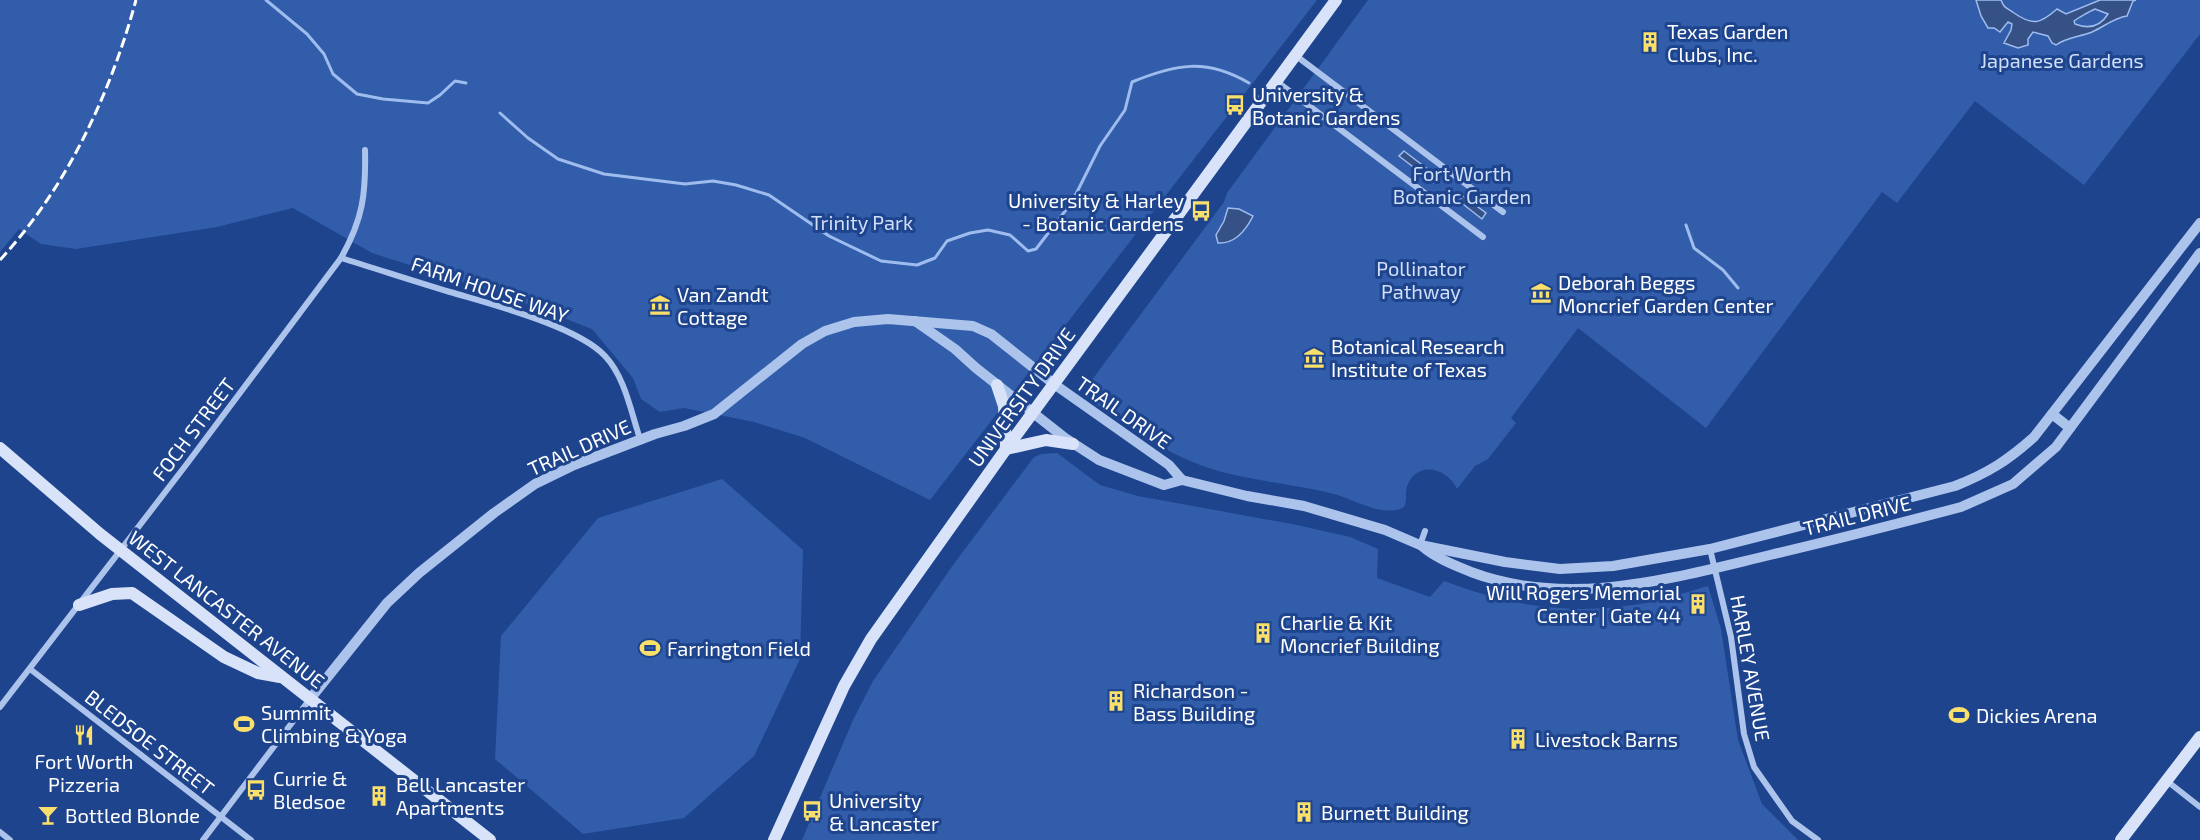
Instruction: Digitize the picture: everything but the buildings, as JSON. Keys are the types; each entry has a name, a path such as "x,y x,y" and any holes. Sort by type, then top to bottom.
{"main road":[{"name":"UNIVERSITY DRIVE","path":"774,840 844,686 871,639 1006,449 1336,0"},
{"path":"997,385 1004,406 1006,449 1046,440 1073,444"},
{"name":"WEST LANCASTER AVENUE","path":"0,448 100,534 490,840"},
{"path":"79,605 112,594 132,593 224,657 258,673 284,678"},
{"path":"2121,840 2200,737"}],"street":[{"path":"1295,55 1503,212"},
{"path":"1275,81 1483,237"},
{"name":"FOCH STREET","path":"0,707 341,258 357,226 364,199 365,150"},
{"name":"TRAIL DRIVE","path":"1420,545 1505,562 1560,569 1613,566 1710,549 1954,486 1975,478 2012,457 2034,437 2200,223"},
{"name":"TRAIL DRIVE","path":"915,321 937,335 1073,444 1099,460 1164,485 1182,480 1247,496 1325,511 1385,530 1420,545 1457,566 1491,579 1540,588 1568,590 1623,587 1715,568 1960,507 2013,484 2056,447 2200,253"},
{"name":"FARM HOUSE WAY","path":"341,258 532,318 588,343 603,354 613,366 640,439"},
{"name":"TRAIL DRIVE","path":"310,699 387,603 419,573 494,513 535,484 574,465 640,439 714,414 802,344 825,331 854,322 888,319 973,326 991,334 1054,384 1169,465 1182,480"},
{"path":"2052,414 2070,428"},
{"path":"1420,545 1425,531"},
{"name":"HARLEY AVENUE","path":"1710,549 1731,638 1744,734 1754,766 1792,821 1818,840"},
{"name":"BLEDSOE STREET","path":"30,669 251,840"},
{"path":"202,840 310,699"},
{"path":"2166,780 2200,807"},
{"path":"0,832 10,840"}],"green space":[{"name":"Trinity Park","path":"0,0 1317,0 930,500 805,438 754,422 684,408 660,412 641,399 633,378 592,329 506,296 372,253 293,208 217,227 76,249 41,244 19,229 0,252"},
{"name":"Fort Worth Botanic Garden","path":"1368,0 2200,0 2200,34 2084,185 1975,101 1897,203 1882,192 1706,428 1578,328 1511,418 1516,423 1488,459 1475,466 1457,489 1447,476 1440,472 1426,470 1419,472 1408,484 1404,507 1388,511 1369,507 1334,494 1230,474 1192,462 1139,433 1089,399 1086,392 1089,384 1224,202 1227,193"},
{"path":"1057,453 1100,485 1138,496 1350,537 1378,549 1377,578 1430,597 1444,581 1519,603 1568,609 1593,609 1646,603 1708,586 1721,629 1738,740 1762,804 1798,840 802,840 853,720 873,681 953,565 1034,457"},
{"name":"Farrington Field","path":"722,479 803,550 800,659 754,756 684,818 583,834 495,759 501,636 598,518"}],"shaded area":[{"path":"1976,0 2001,0 2005,7 2026,20 2036,22 2046,18 2057,9 2066,14 2100,0 2136,0 2133,1 2127,16 2056,45 2048,36 2033,32 2028,39 2028,45 2018,48 2004,43 2012,24 2008,22 2000,32 1994,28 1988,28","holes":["2095,9 2108,14 2101,22 2093,26 2080,26 2074,21"]},
{"path":"1404,151 1438,177 1434,183 1399,156"},
{"path":"1463,196 1486,213 1482,219 1459,201"},
{"path":"1228,208 1239,209 1253,216 1235,239 1218,243 1216,235"}],"waterway":[{"path":"266,0 307,34 324,54 333,74 357,94 428,103 455,81 466,83"},
{"path":"500,113 528,138 558,159 604,174 685,184 713,181 736,185 769,195 829,236 881,261 917,265 935,258 947,241 988,230 1010,235 1028,251 1036,249 1072,202 1100,146 1125,110 1132,82 1163,71 1191,66 1219,70 1249,83"},
{"path":"1686,225 1694,248 1723,270 1738,288"}],"railway":[{"path":"0,260 24,232 66,171 99,105 136,0"}],"place":[{"name":"Texas Garden Clubs, Inc.","path":"1650,42"},
{"name":"University & Botanic Gardens","path":"1235,105"},
{"name":"University & Harley - Botanic Gardens","path":"1201,211"},
{"name":"Deborah Beggs Moncrief Garden Center","path":"1541,293"},
{"name":"Van Zandt Cottage","path":"660,305"},
{"name":"Botanical Research Institute of Texas","path":"1314,358"},
{"name":"Will Rogers Memorial Center | Gate 44","path":"1698,604"},
{"name":"Charlie & Kit Moncrief Building","path":"1263,633"},
{"name":"Farrington Field","path":"650,648"},
{"name":"Richardson - Bass Building","path":"1116,701"},
{"name":"Dickies Arena","path":"1959,715"},
{"name":"Summit Climbing & Yoga","path":"244,724"},
{"name":"Fort Worth Pizzeria","path":"84,735"},
{"name":"Livestock Barns","path":"1518,739"},
{"name":"Currie & Bledsoe","path":"256,790"},
{"name":"Bell Lancaster Apartments","path":"379,796"},
{"name":"University & Lancaster","path":"812,811"},
{"name":"Burnett Building","path":"1304,812"},
{"name":"Bottled Blonde","path":"48,815"}],"park label":[{"name":"Japanese Gardens","path":"2062,60"},
{"name":"Pollinator Pathway","path":"1421,280"}]}
